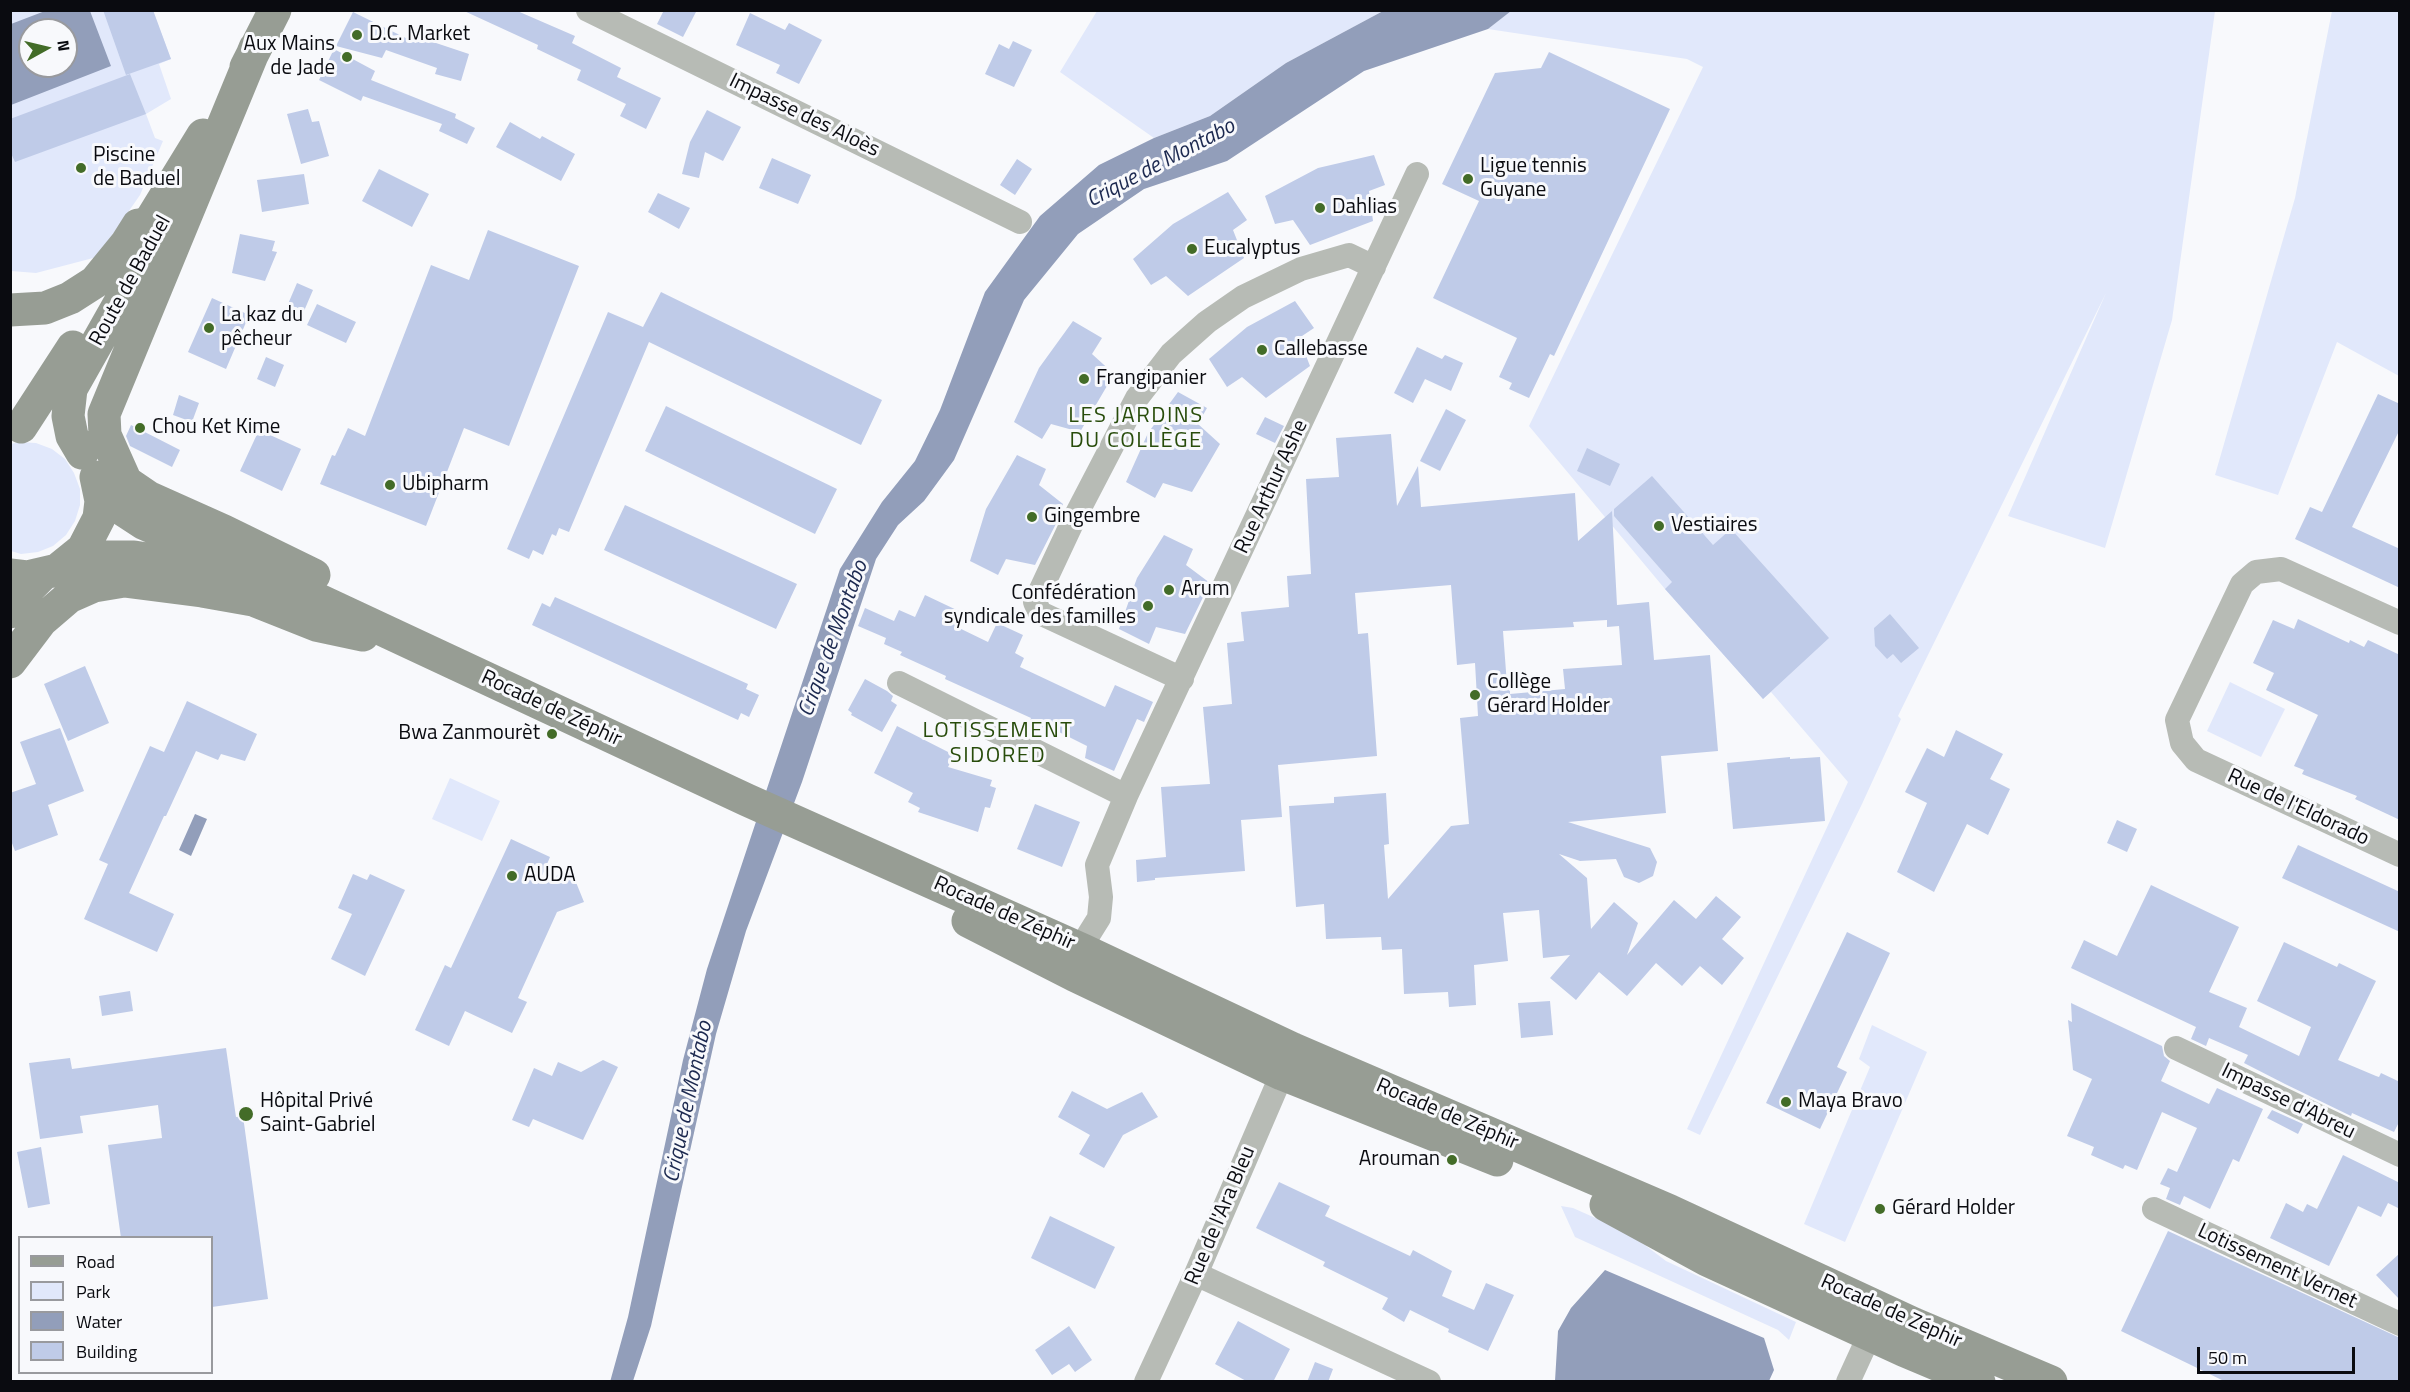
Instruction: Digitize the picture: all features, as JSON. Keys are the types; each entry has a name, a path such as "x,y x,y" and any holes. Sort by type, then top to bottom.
{"main road":[{"name":"Route de Baduel","path":"98,483 72,436 68,416 71,389 169,215 275,10"},
{"name":"Route de Baduel","path":"14,428 105,297 255,48"},
{"path":"10,310 45,308 70,298 95,282 126,244 218,96 255,48"},
{"path":"255,48 104,414 105,435 126,482 148,497 266,550 328,583 398,624 426,650"},
{"path":"14,428 44,429 65,438 82,453"},
{"path":"10,612 18,599 26,575 71,562 84,549 96,526 101,501 98,483"},
{"name":"Rocade de Zéphir","path":"98,483 117,506 143,523 291,587 747,801 844,843 959,916 1082,953 1287,1061 1619,1211 1693,1253 1876,1322 2051,1382"},
{"name":"Rocade de Zéphir","path":"71,562 99,557 134,557 201,567 291,587"},
{"path":"10,662 41,621 69,597 94,586 124,581 253,600 316,625 426,650"},
{"name":"Rocade de Zéphir","path":"1876,1322 1979,1382"}],"street":[{"name":"Impasse des Aloès","path":"588,10 1020,222"},
{"name":"Rue Arthur Ashe","path":"1082,953 1099,918 1101,897 1096,865 1126,796 1418,174"},
{"path":"1182,679 1040,613 1035,602 1137,398 1171,354 1207,322 1244,297 1301,269 1349,255 1374,267"},
{"name":"Rue de l'Eldorado","path":"2400,623 2281,569 2256,573 2242,584 2177,720 2182,743 2196,760 2400,855"},
{"path":"899,683 1126,796"},
{"name":"Impasse d'Abreu","path":"2176,1048 2400,1155"},
{"name":"Rue de l'Ara Bleu","path":"1146,1382 1196,1274 1287,1061"},
{"name":"Lotissement Vernet","path":"2154,1209 2400,1324"},
{"path":"1196,1274 1429,1382"},
{"path":"1848,1382 1876,1322"}],"green space":[{"path":"1511,10 2215,11 2172,320 2105,548 2008,516 2106,293 1898,716 1901,719 1862,804 1700,1135 1687,1129 1848,782 1771,692 1763,699 1665,589 1529,426 1703,67 1687,59 1488,29"},
{"name":"Piscine de Baduel","path":"10,11 153,11 171,59 159,64 171,99 146,114 155,138 163,141 140,195 97,257 36,273 11,271"},
{"path":"1097,11 1383,11 1286,63 1210,116 1154,138 1060,72"},
{"path":"2332,11 2399,11 2399,376 2337,342 2278,495 2215,475 2295,198"},
{"path":"36,443 52,449 65,459 80,489 80,505 75,521 66,535 53,546 38,552 21,554 11,551 11,444"},
{"path":"2230,682 2285,709 2261,757 2207,731"},
{"path":"450,778 500,801 482,841 432,819"},
{"path":"1872,1025 1927,1052 1845,1242 1804,1224 1870,1067 1859,1059"},
{"path":"1561,1206 1573,1208 1629,1233 1666,1261 1796,1322 1789,1340 1778,1330 1575,1237"}],"water":[{"path":"45,11 90,11 111,66 11,105 11,24 18,21 18,78 78,78 78,18 27,18"},
{"name":"Crique de Montabo","path":"1383,11 1511,11 1488,29 1364,71 1227,161 1144,189 1078,234 1024,300 954,460 924,501 898,525 876,559 802,782 746,931 716,1034 651,1326 633,1381 610,1382 628,1317 683,1060 707,969 840,569 882,502 915,461 940,410 985,292 1040,216 1099,165 1154,138 1210,116 1286,63"},
{"path":"195,814 207,819 191,856 179,850"},
{"path":"1605,1270 1764,1338 1774,1370 1769,1381 1555,1381 1558,1331 1571,1308"}],"building":[{"path":"103,10 153,10 171,59 126,75"},
{"path":"462,10 515,10 575,36 572,43 621,68 617,77 661,98 646,129 620,116 626,104 577,80 581,70 537,49 538,45"},
{"path":"664,10 697,10 683,37 657,24"},
{"path":"353,12 416,43 418,37 469,54 461,81 435,74 437,68 386,50 382,58 336,46"},
{"path":"750,13 785,30 789,23 822,40 799,84 776,73 780,65 736,45"},
{"path":"1013,41 1032,50 1014,87 985,74 999,44 1009,49"},
{"path":"334,49 375,71 371,80 456,114 455,118 475,128 467,144 439,131 442,124 363,96 361,101 319,80"},
{"path":"1549,52 1670,109 1554,356 1550,354 1529,398 1509,389 1512,383 1499,377 1517,338 1433,298 1479,201 1442,184 1495,73 1541,68"},
{"path":"130,74 146,114 15,162 10,151 10,119"},
{"path":"308,109 312,122 319,121 329,156 301,164 287,114"},
{"path":"707,110 741,127 723,161 705,152 699,178 682,174 690,142"},
{"path":"510,122 540,139 542,136 575,154 561,181 496,147"},
{"name":"Dahlias","path":"1374,155 1385,185 1369,191 1373,221 1310,245 1293,220 1275,224 1265,196 1318,168"},
{"path":"772,158 811,175 798,204 759,188"},
{"path":"1017,159 1032,169 1015,195 1000,185"},
{"path":"379,169 429,194 412,227 362,201"},
{"path":"304,174 309,204 262,212 257,180"},
{"name":"Eucalyptus","path":"1228,192 1247,220 1233,230 1244,258 1188,296 1166,276 1151,285 1133,259 1173,224"},
{"path":"658,193 690,208 679,229 648,212"},
{"path":"488,230 579,266 509,446 464,428 426,526 320,484 332,455 335,456 348,428 365,436 431,265 469,280"},
{"path":"240,234 275,241 272,251 277,252 265,281 232,273"},
{"path":"297,283 313,290 304,311 288,304"},
{"path":"661,292 882,400 861,445 649,342 569,532 559,528 556,536 552,534 543,555 533,550 529,559 507,549 608,312 643,327"},
{"path":"212,298 247,314 247,320 226,369 188,352"},
{"name":"Callebasse","path":"1295,301 1314,328 1299,338 1310,366 1266,398 1242,377 1227,387 1209,359 1247,327"},
{"path":"317,304 356,322 346,343 307,325"},
{"name":"Frangipanier","path":"1073,321 1102,338 1092,354 1114,374 1080,432 1051,424 1042,439 1014,422 1039,368"},
{"path":"1417,347 1442,359 1445,355 1463,363 1451,391 1425,379 1413,403 1394,393"},
{"path":"266,357 284,365 275,387 257,379"},
{"path":"1178,392 1207,408 1198,424 1220,444 1192,492 1163,483 1155,498 1126,482 1148,433"},
{"path":"2378,394 2400,404 2400,429 2352,527 2400,549 2400,588 2295,539 2310,507 2322,512"},
{"path":"179,395 199,403 192,422 173,415"},
{"path":"666,406 837,489 815,534 645,451"},
{"path":"1446,409 1466,420 1440,471 1420,461"},
{"path":"1265,417 1284,426 1275,443 1256,434"},
{"path":"131,425 180,450 172,467 130,446 126,436"},
{"path":"259,430 301,449 282,491 240,471"},
{"path":"1391,434 1397,506 1418,466 1421,507 1575,493 1578,541 1612,511 1617,605 1649,602 1654,660 1710,655 1718,751 1661,756 1666,813 1568,822 1650,848 1657,862 1653,876 1639,883 1624,877 1616,859 1580,861 1559,854 1587,878 1591,929 1614,902 1638,923 1627,955 1674,900 1696,919 1716,896 1741,917 1722,939 1744,958 1722,985 1700,966 1682,986 1656,963 1627,996 1599,972 1576,1000 1550,978 1570,955 1543,958 1539,910 1503,913 1508,961 1474,965 1476,1005 1449,1007 1448,992 1404,994 1402,949 1382,950 1381,937 1326,939 1324,904 1296,907 1289,806 1334,803 1334,797 1386,793 1389,844 1384,845 1388,899 1451,826 1469,824 1460,718 1478,716 1475,663 1457,665 1451,585 1355,593 1358,634 1368,633 1377,756 1278,765 1282,817 1241,820 1245,871 1155,878 1155,880 1137,882 1136,860 1166,857 1161,787 1210,784 1203,707 1232,704 1227,643 1244,641 1241,612 1289,607 1287,576 1311,574 1306,479 1339,477 1336,438","holes":["1607,620 1607,627 1619,626 1622,665 1563,669 1565,689 1510,694 1510,685 1507,685 1503,631 1574,627 1573,622"]},
{"path":"1587,448 1620,464 1610,486 1577,471"},
{"name":"Gingembre","path":"1017,455 1046,469 1039,485 1063,504 1062,512 1035,565 1006,559 998,575 970,561 986,509"},
{"path":"1652,476 1713,545 1731,529 1829,638 1763,699 1665,589 1672,582 1614,516 1614,509"},
{"path":"625,505 797,584 776,629 604,550"},
{"name":"Arum","path":"1164,535 1193,549 1186,565 1210,583 1185,634 1156,627 1149,644 1119,629 1137,578"},
{"path":"925,595 963,613 957,627 988,642 997,623 1023,635 1015,653 1024,658 1020,667 1105,707 1115,685 1153,702 1144,722 1137,719 1114,771 1085,758 1087,746 1051,728 1049,732 1029,723 1031,718 945,679 946,676 900,655 902,652 884,644 886,638 858,626 865,608 894,621 899,610 915,617"},
{"path":"555,597 748,684 746,689 759,695 749,717 741,713 738,720 532,625 542,603 550,607"},
{"path":"1890,614 1919,648 1901,663 1893,654 1887,659 1875,646 1874,628"},
{"path":"2298,619 2349,643 2350,640 2364,647 2368,640 2400,655 2400,820 2355,799 2357,796 2302,774 2304,770 2294,766 2318,715 2266,690 2274,673 2253,663 2273,620 2294,629"},
{"path":"85,666 109,723 68,741 44,684"},
{"path":"865,679 887,691 893,696 891,701 897,705 882,732 851,715 852,713 848,710"},
{"path":"187,701 257,734 245,761 221,754 218,760 196,751 164,816 129,893 174,914 157,952 84,919 108,864 99,860 150,746 164,752"},
{"path":"897,726 954,755 948,767 992,780 990,786 996,788 990,808 985,807 978,832 918,812 920,808 908,802 913,793 874,773"},
{"path":"60,728 84,791 48,805 58,835 15,851 10,838 10,793 36,784 20,742"},
{"path":"1956,730 2003,754 1990,779 2010,789 1988,835 1967,824 1934,892 1897,872 1927,803 1905,792 1927,748 1944,757"},
{"path":"1790,757 1790,759 1820,757 1825,821 1733,829 1727,763"},
{"path":"1035,804 1080,822 1062,867 1017,849"},
{"path":"2117,820 2137,829 2127,852 2107,843"},
{"path":"511,839 550,857 539,883 571,870 584,902 557,912 518,998 527,1002 512,1033 465,1011 449,1046 415,1030 445,965 451,968"},
{"path":"2298,845 2400,892 2400,932 2282,878"},
{"path":"353,874 367,880 370,874 405,890 365,976 331,959 352,914 338,908"},
{"path":"2151,885 2239,927 2209,992 2247,1008 2239,1027 2299,1056 2311,1027 2257,1001 2284,942 2337,967 2339,963 2376,981 2338,1060 2376,1076 2379,1077 2381,1073 2400,1082 2400,1120 2394,1132 2352,1113 2351,1116 2244,1063 2248,1055 2209,1038 2206,1046 2191,1039 2196,1027 2071,968 2084,940 2117,956"},
{"path":"1847,932 1890,953 1837,1067 1847,1072 1820,1129 1766,1103"},
{"path":"130,991 133,1011 102,1016 99,996"},
{"path":"1550,1001 1553,1035 1521,1038 1518,1003"},
{"path":"2071,1003 2162,1046 2164,1056 2170,1061 2161,1081 2209,1104 2217,1088 2263,1109 2239,1162 2233,1159 2210,1209 2184,1196 2180,1205 2166,1199 2170,1188 2160,1184 2168,1168 2177,1172 2197,1128 2162,1112 2137,1170 2125,1165 2123,1169 2091,1155 2094,1147 2067,1136 2092,1079 2073,1070 2068,1020 2072,1022"},
{"path":"226,1048 236,1117 243,1116 268,1299 213,1307 213,1236 121,1236 108,1145 162,1138 158,1105 80,1116 83,1133 40,1139 29,1063 70,1058 72,1069"},
{"path":"603,1060 618,1067 583,1140 533,1119 529,1127 512,1120 534,1068 552,1076 558,1062 581,1072"},
{"path":"1072,1091 1107,1109 1142,1092 1158,1117 1123,1135 1104,1168 1079,1154 1090,1135 1058,1117"},
{"path":"2272,1110 2303,1124 2298,1134 2267,1118"},
{"path":"41,1147 50,1204 28,1208 17,1152"},
{"path":"2343,1155 2400,1183 2400,1209 2388,1203 2381,1217 2358,1206 2329,1266 2270,1238 2286,1203 2303,1212 2307,1204 2317,1209"},
{"path":"1279,1182 1330,1206 1325,1216 1410,1256 1413,1250 1452,1271 1442,1296 1474,1310 1486,1283 1514,1295 1488,1351 1410,1310 1404,1322 1382,1309 1388,1298 1323,1266 1325,1262 1256,1228"},
{"path":"1050,1216 1115,1247 1095,1289 1031,1258"},
{"path":"2168,1231 2400,1338 2400,1382 2226,1382 2121,1331"},
{"path":"2400,1253 2400,1300 2376,1275"},
{"path":"1238,1321 1290,1349 1273,1382 1248,1382 1215,1364"},
{"path":"1069,1326 1092,1360 1075,1372 1069,1364 1052,1375 1035,1350"},
{"path":"1315,1362 1333,1369 1328,1382 1307,1382"}],"place":[{"name":"D.C. Market","path":"357,35"},
{"name":"Aux Mains de Jade","path":"347,57"},
{"name":"Piscine de Baduel","path":"81,168"},
{"name":"Ligue tennis Guyane","path":"1468,179"},
{"name":"Dahlias","path":"1320,208"},
{"name":"Eucalyptus","path":"1192,249"},
{"name":"La kaz du pêcheur","path":"209,328"},
{"name":"Callebasse","path":"1262,350"},
{"name":"Frangipanier","path":"1084,379"},
{"name":"Chou Ket Kime","path":"140,428"},
{"name":"Ubipharm","path":"390,485"},
{"name":"Gingembre","path":"1032,517"},
{"name":"Vestiaires","path":"1659,526"},
{"name":"Arum","path":"1169,590"},
{"name":"Confédération syndicale des familles","path":"1148,606"},
{"name":"Collège Gérard Holder","path":"1475,695"},
{"name":"Bwa Zanmourèt","path":"552,734"},
{"name":"AUDA","path":"512,876"},
{"name":"Maya Bravo","path":"1786,1102"},
{"name":"Hôpital Privé Saint-Gabriel","path":"246,1114"},
{"name":"Arouman","path":"1452,1160"},
{"name":"Gérard Holder","path":"1880,1209"}],"district":[{"name":"LES JARDINS DU COLLÈGE","path":"1136,430"},
{"name":"LOTISSEMENT SIDORED","path":"998,744"}]}
